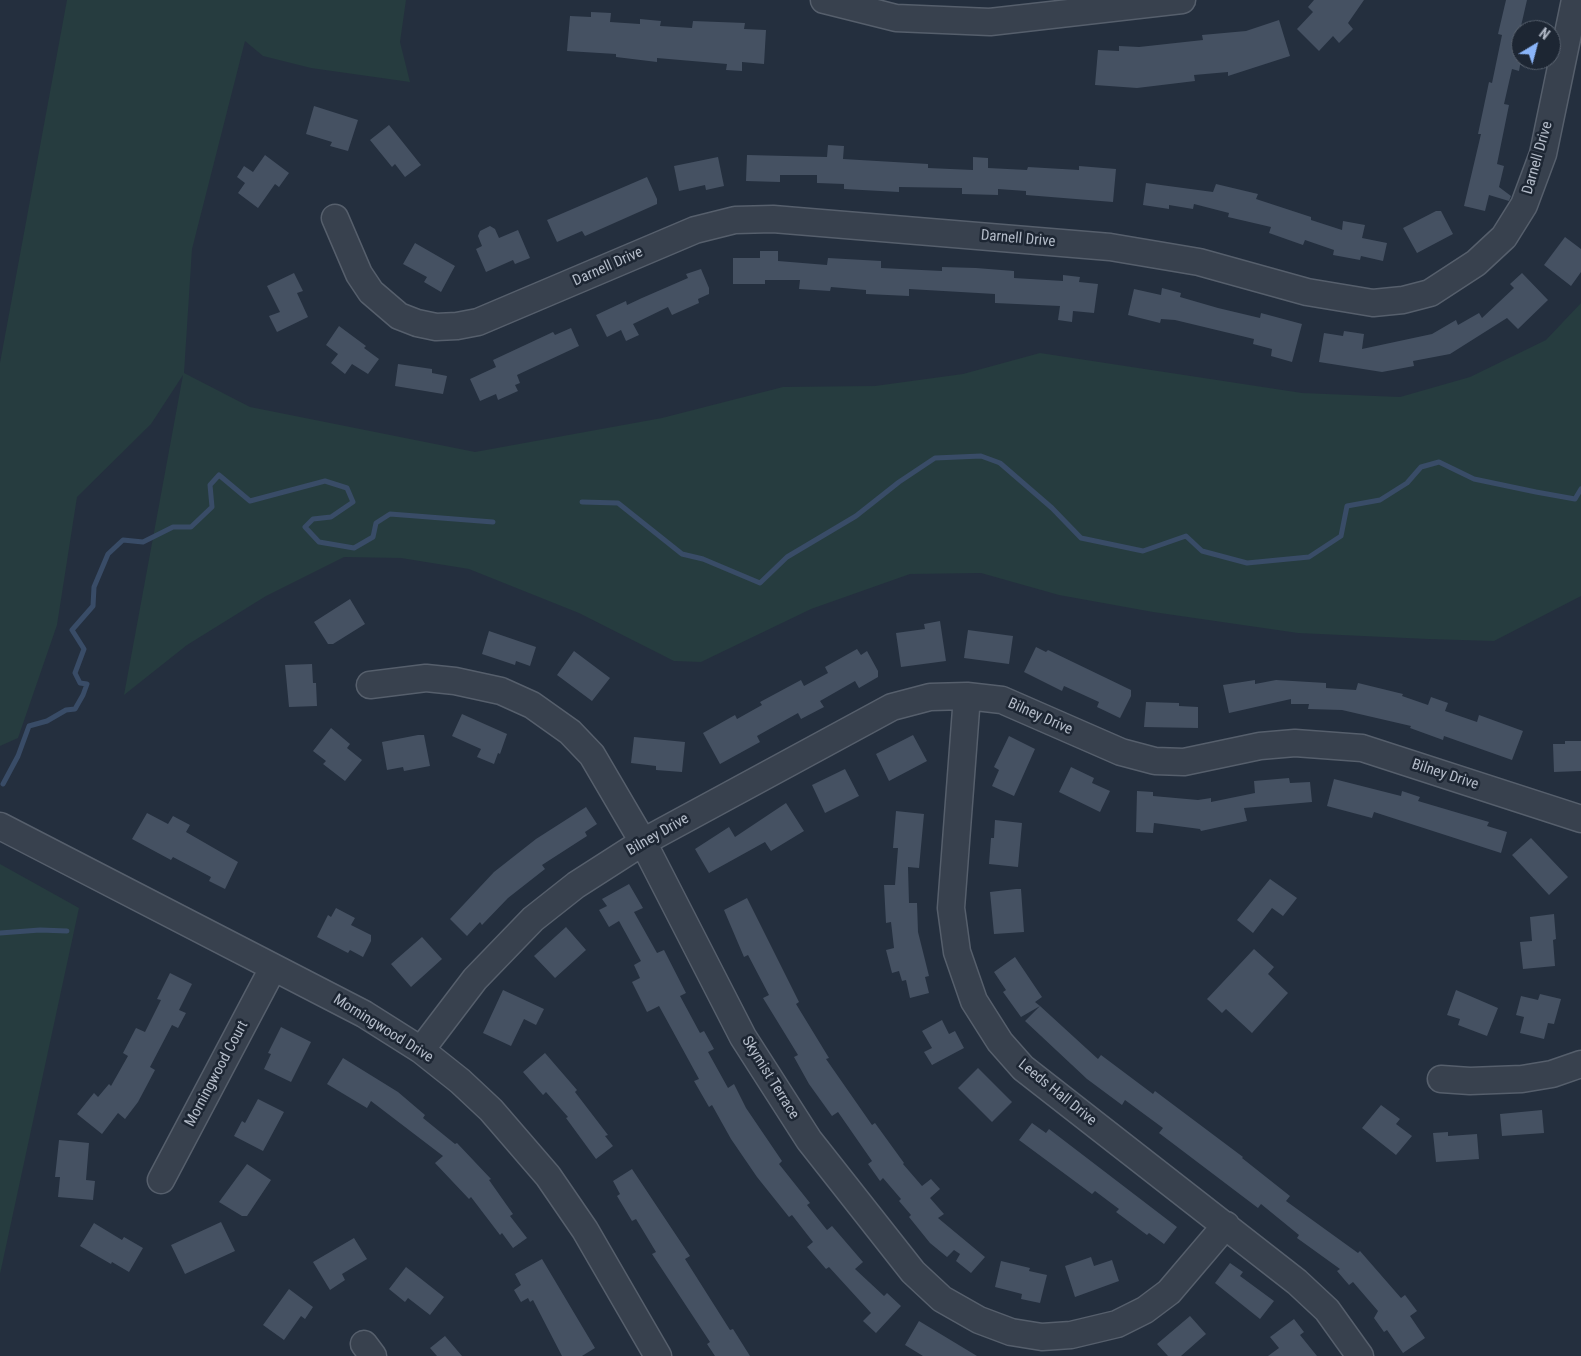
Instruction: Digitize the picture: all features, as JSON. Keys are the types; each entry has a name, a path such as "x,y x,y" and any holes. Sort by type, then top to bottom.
{"street":[{"path":"824,0 896,18 990,22 1043,8 1182,0"},
{"name":"Darnell Drive","path":"335,218 359,274 371,292 399,316 417,323 436,327 478,322 695,230 735,220 773,219 1110,247 1199,262 1307,292 1374,303 1403,300 1430,293 1476,263 1504,237 1524,205 1543,154 1575,0"},
{"name":"Skymist Terrace","path":"370,685 426,678 455,681 501,691 532,705 570,732 592,755 644,842 743,1037 809,1140 913,1272 942,1299 979,1320 1011,1332 1042,1337 1071,1335 1117,1324 1144,1310 1169,1292 1226,1225"},
{"name":"Bilney Drive","path":"422,1050 475,979 533,919 576,885 644,842 892,707 930,697 968,696 1002,700 1121,752 1155,761 1184,762 1260,746 1294,743 1362,748 1581,819"},
{"name":"Leeds Hall Drive","path":"968,696 951,908 957,952 974,1001 1000,1042 1023,1068 1298,1282 1327,1310 1360,1356"},
{"name":"Morningwood Drive","path":"0,826 364,1014 422,1050 491,1110 548,1176 585,1230 658,1356"},
{"name":"Morningwood Court","path":"161,1180 273,968"},
{"path":"1441,1079 1470,1081 1522,1080 1552,1074 1581,1064"}],"green space":[{"path":"67,0 406,0 400,42 410,82 311,68 263,56 245,41 192,249 184,373 250,407 475,452 662,418 783,387 875,386 963,374 1040,353 1302,393 1400,397 1470,377 1546,340 1581,303 1581,596 1494,641 1428,639 1298,633 1153,612 1059,595 981,573 910,574 811,609 701,662 674,661 579,613 469,569 401,558 344,557 266,596 187,645 124,695 183,375 151,424 77,497 57,625 18,738 0,746 0,363"},
{"path":"0,864 79,908 0,1274"}],"building":[{"path":"1314,0 1364,0 1348,23 1353,29 1339,43 1333,36 1319,51 1297,29 1313,12 1308,7"},
{"path":"1506,0 1527,0 1522,20 1511,20 1512,70 1504,104 1509,105 1497,164 1504,166 1499,187 1511,196 1509,201 1489,195 1485,211 1464,206 1481,134 1478,134 1489,82 1492,83 1502,35 1498,34"},
{"path":"591,12 611,13 610,22 640,24 640,19 661,21 660,26 692,28 693,21 745,23 744,29 766,30 764,64 742,62 742,71 726,70 727,64 657,58 657,62 616,57 616,54 567,51 570,16 591,17"},
{"path":"1279,20 1290,56 1228,76 1228,72 1194,75 1195,81 1137,88 1095,85 1098,50 1119,51 1119,46 1139,47 1203,40 1202,35 1246,31"},
{"path":"314,106 358,120 348,151 330,146 332,142 306,134"},
{"path":"389,125 421,165 405,177 395,164 392,167 370,140"},
{"path":"828,145 844,146 843,159 928,164 928,168 973,170 973,157 988,158 988,168 1027,170 1028,167 1079,170 1079,166 1116,169 1113,202 1026,195 1026,191 998,189 998,195 962,194 962,188 899,187 899,192 844,189 844,184 817,183 817,175 780,175 780,182 746,181 747,155 827,157"},
{"path":"265,155 289,173 279,187 275,184 258,208 238,193 245,183 237,177 244,166 253,172"},
{"path":"718,157 724,186 706,190 705,185 679,191 674,166"},
{"path":"647,177 657,199 657,204 585,236 582,231 557,242 547,220"},
{"path":"1146,183 1213,192 1216,184 1258,194 1256,199 1311,217 1311,220 1342,230 1343,221 1365,225 1362,238 1387,243 1383,261 1361,256 1360,260 1333,255 1334,250 1305,240 1303,245 1269,233 1271,227 1228,217 1229,213 1194,204 1193,209 1169,205 1169,209 1143,205"},
{"path":"1436,211 1441,211 1453,234 1417,253 1403,228"},
{"path":"490,226 495,229 499,238 518,230 530,258 515,264 513,260 486,272 476,249 482,246 478,236 480,231"},
{"path":"1565,237 1581,249 1581,272 1571,286 1544,265"},
{"path":"415,243 455,266 441,292 424,282 427,277 403,264"},
{"path":"760,251 778,251 778,261 827,265 828,258 881,261 881,268 942,271 942,267 976,268 1014,271 1014,278 1063,281 1063,275 1080,277 1079,282 1098,284 1094,313 1073,311 1072,322 1058,320 1060,306 995,303 995,294 909,289 909,296 866,294 866,290 831,287 830,291 799,289 800,280 765,280 765,284 733,284 733,258 760,258"},
{"path":"701,269 709,288 709,294 698,299 699,303 672,315 668,307 633,324 639,335 626,341 621,330 607,337 596,315 626,301 627,305 688,278 686,274"},
{"path":"294,273 303,291 297,293 308,317 277,332 269,316 280,312 267,286"},
{"path":"1522,273 1548,300 1518,329 1507,318 1450,354 1413,361 1414,366 1382,372 1319,362 1324,333 1343,336 1344,331 1364,334 1362,349 1432,334 1456,320 1458,325 1479,313 1482,318 1514,288 1510,284"},
{"path":"1162,288 1181,293 1180,297 1218,308 1260,318 1261,313 1302,324 1292,362 1271,356 1272,349 1253,344 1254,339 1175,320 1161,319 1160,323 1128,315 1134,289 1161,295"},
{"path":"339,326 366,346 364,348 379,359 368,374 352,364 345,374 331,363 338,354 326,345"},
{"path":"571,328 579,346 517,375 520,383 515,385 518,391 498,400 496,394 480,401 470,379 496,367 493,360 553,332 555,335"},
{"path":"398,364 432,369 432,373 447,376 443,394 395,386"},
{"path":"350,599 365,624 333,644 328,644 314,622"},
{"path":"940,621 946,661 901,667 896,633 925,629 924,624"},
{"path":"968,630 1013,636 1009,664 964,658"},
{"path":"489,631 536,647 530,666 516,661 515,665 482,654"},
{"path":"1036,647 1046,652 1048,650 1131,690 1131,696 1120,718 1097,707 1099,702 1064,686 1062,691 1024,672"},
{"path":"857,649 861,655 867,651 878,671 878,677 859,688 855,681 820,701 824,707 801,719 798,713 757,736 760,742 720,764 703,733 735,715 737,719 762,705 760,702 801,680 804,686 828,673 825,667"},
{"path":"574,651 610,678 592,701 557,675"},
{"path":"312,664 313,683 316,683 317,706 289,707 285,665"},
{"path":"1255,680 1255,684 1276,680 1326,683 1326,688 1356,690 1358,683 1403,694 1402,696 1428,705 1431,697 1448,703 1445,711 1477,722 1479,715 1523,731 1512,760 1444,736 1443,740 1410,728 1411,726 1342,710 1308,709 1309,704 1291,704 1291,699 1229,713 1223,685"},
{"path":"1146,702 1179,703 1179,706 1198,707 1198,728 1144,727"},
{"path":"462,714 507,734 500,754 498,753 494,764 477,757 481,749 452,736"},
{"path":"331,728 350,744 347,748 362,760 345,781 323,764 326,761 313,751"},
{"path":"424,735 430,766 404,771 403,767 387,770 382,742"},
{"path":"913,735 927,761 889,781 876,754"},
{"path":"1009,736 1035,749 1014,796 992,786 999,770 994,767"},
{"path":"634,737 685,742 682,772 656,770 656,766 631,763"},
{"path":"1565,741 1581,741 1581,771 1554,772 1553,744 1565,744"},
{"path":"1071,767 1094,778 1092,783 1110,791 1100,812 1059,792"},
{"path":"845,769 859,796 825,813 812,785"},
{"path":"1289,778 1290,783 1310,782 1312,802 1244,808 1247,821 1201,831 1200,829 1154,823 1153,833 1136,832 1137,791 1153,792 1153,796 1198,800 1211,798 1211,802 1255,793 1254,781"},
{"path":"1334,779 1401,796 1402,791 1420,797 1418,801 1489,822 1487,826 1507,832 1501,853 1374,812 1372,818 1327,806"},
{"path":"786,803 804,831 771,851 765,842 709,873 695,849 729,827 735,837"},
{"path":"586,807 597,824 585,832 587,836 542,865 545,869 508,898 482,925 480,922 467,936 450,919 494,872 536,839"},
{"path":"896,811 924,814 919,868 908,867 909,903 917,903 918,932 929,976 925,977 929,993 910,998 906,980 902,981 899,971 892,973 886,950 894,948 891,922 886,923 884,885 895,885 898,848 893,848"},
{"path":"147,813 168,824 173,816 190,825 186,832 238,862 225,889 209,881 211,877 173,857 171,860 132,839"},
{"path":"995,820 1022,823 1018,867 989,864 991,838 994,838"},
{"path":"1531,838 1568,877 1549,895 1512,855"},
{"path":"1270,879 1297,898 1283,916 1272,908 1253,933 1237,920"},
{"path":"629,884 643,908 634,912 657,953 664,950 686,993 680,996 700,1033 704,1031 714,1049 708,1052 728,1088 734,1084 746,1108 782,1161 779,1164 810,1203 807,1205 827,1230 832,1226 863,1262 855,1269 884,1296 887,1293 901,1306 876,1333 863,1321 871,1313 829,1267 826,1269 807,1247 813,1242 792,1215 789,1217 757,1177 731,1139 712,1105 709,1107 694,1081 699,1079 659,1006 647,1012 632,982 640,978 634,965 641,961 619,921 609,927 599,910 607,906 602,899"},
{"path":"1021,889 1024,932 994,934 990,892"},
{"path":"747,898 799,1002 796,1004 829,1058 826,1059 872,1125 875,1123 903,1164 922,1186 931,1179 940,1189 930,1198 944,1214 938,1218 985,1257 971,1273 956,1261 960,1254 954,1250 947,1257 930,1243 909,1217 911,1215 899,1201 901,1199 883,1178 880,1181 868,1164 872,1161 838,1112 832,1116 809,1084 794,1057 798,1055 763,998 769,995 748,955 744,957 724,910"},
{"path":"336,908 355,918 351,925 371,935 371,941 363,957 350,950 348,953 317,937 328,915 331,917"},
{"path":"1554,914 1556,939 1553,940 1555,966 1523,969 1520,942 1532,941 1530,917"},
{"path":"566,927 586,950 555,978 534,956"},
{"path":"422,937 442,959 411,987 391,964"},
{"path":"1254,949 1274,967 1268,974 1288,993 1252,1033 1226,1009 1222,1013 1207,999"},
{"path":"1015,957 1042,997 1035,1002 1040,1006 1021,1017 1003,992 1006,990 994,972"},
{"path":"170,973 192,984 179,1010 186,1013 178,1028 172,1025 150,1067 155,1070 138,1102 125,1119 118,1113 102,1134 77,1114 94,1093 98,1097 109,1084 111,1086 128,1056 123,1053 136,1028 145,1032 161,1000 157,999"},
{"path":"503,990 544,1009 536,1025 524,1019 511,1046 483,1033"},
{"path":"1456,990 1498,1008 1487,1036 1458,1025 1460,1019 1447,1015"},
{"path":"1540,994 1561,999 1554,1024 1548,1023 1544,1039 1520,1033 1524,1017 1516,1015 1521,996 1538,1000"},
{"path":"1040,1006 1098,1059 1101,1055 1153,1094 1155,1091 1243,1157 1290,1196 1286,1201 1358,1253 1360,1251 1401,1298 1405,1295 1417,1311 1410,1316 1425,1338 1403,1353 1387,1330 1384,1332 1374,1318 1378,1311 1353,1282 1349,1285 1337,1271 1340,1269 1297,1238 1299,1235 1261,1204 1258,1208 1159,1133 1163,1128 1125,1100 1122,1105 1087,1079 1025,1021"},
{"path":"942,1020 949,1034 955,1031 964,1048 932,1065 924,1052 932,1048 922,1031"},
{"path":"281,1027 311,1042 291,1082 264,1069 271,1054 268,1053"},
{"path":"545,1053 577,1090 575,1092 608,1135 605,1136 613,1146 596,1159 566,1118 568,1117 546,1092 543,1095 523,1072"},
{"path":"343,1058 398,1092 425,1115 423,1118 455,1144 457,1143 491,1179 489,1180 513,1214 510,1216 527,1238 513,1248 502,1233 500,1235 471,1197 469,1199 435,1163 443,1156 371,1101 367,1108 327,1084"},
{"path":"978,1068 1012,1102 992,1122 958,1088"},
{"path":"258,1099 284,1112 263,1151 234,1136 242,1121 245,1123"},
{"path":"1381,1105 1400,1119 1396,1124 1412,1136 1396,1155 1362,1128"},
{"path":"1542,1110 1544,1133 1502,1136 1500,1114"},
{"path":"1032,1123 1046,1133 1049,1129 1177,1227 1164,1244 1149,1233 1147,1235 1116,1212 1119,1209 1095,1191 1092,1194 1019,1140"},
{"path":"1448,1132 1448,1136 1477,1134 1479,1159 1436,1162 1433,1133"},
{"path":"59,1140 89,1143 86,1180 95,1181 93,1200 58,1197 60,1177 55,1177"},
{"path":"247,1164 271,1180 247,1216 242,1216 219,1202"},
{"path":"632,1169 690,1256 685,1259 730,1330 733,1329 750,1356 715,1356 707,1344 710,1342 652,1254 656,1252 636,1219 632,1221 617,1196 620,1194 613,1181"},
{"path":"221,1222 235,1251 185,1274 171,1245"},
{"path":"94,1223 122,1240 124,1237 143,1248 129,1272 80,1246"},
{"path":"354,1238 367,1259 342,1274 345,1280 330,1290 313,1262"},
{"path":"1091,1257 1094,1266 1112,1260 1119,1281 1075,1297 1065,1266"},
{"path":"542,1259 595,1348 582,1356 562,1356 533,1300 530,1302 528,1298 521,1302 514,1290 521,1285 515,1274"},
{"path":"1001,1261 1030,1268 1029,1271 1047,1275 1040,1303 1021,1299 1022,1294 995,1287"},
{"path":"1230,1263 1243,1272 1240,1276 1274,1301 1260,1319 1215,1283"},
{"path":"406,1267 444,1297 430,1315 408,1298 405,1302 389,1289"},
{"path":"289,1289 313,1307 305,1319 301,1316 284,1340 263,1325"},
{"path":"1190,1316 1206,1334 1181,1356 1168,1356 1157,1344"},
{"path":"1294,1319 1304,1332 1300,1335 1317,1356 1268,1356 1279,1348 1270,1337"},
{"path":"919,1321 977,1356 923,1356 905,1345"},
{"path":"445,1336 462,1356 437,1356 430,1348"}],"waterway":[{"path":"582,502 618,503 682,554 703,559 760,583 787,557 856,516 899,482 935,458 981,456 1000,463 1052,508 1081,538 1143,551 1186,536 1202,551 1247,563 1309,557 1341,536 1347,506 1380,500 1407,483 1421,467 1439,462 1474,479 1536,492 1575,499 1581,489"},
{"path":"3,784 18,756 29,726 47,721 66,710 75,709 83,695 87,684 80,683 75,673 84,649 72,630 93,606 94,587 108,554 123,540 143,542 173,527 191,527 212,507 210,485 219,475 250,501 325,481 347,488 353,502 331,517 313,519 305,527 319,542 354,548 373,537 376,523 390,514 493,522"},
{"path":"0,933 40,930 67,931"}]}
